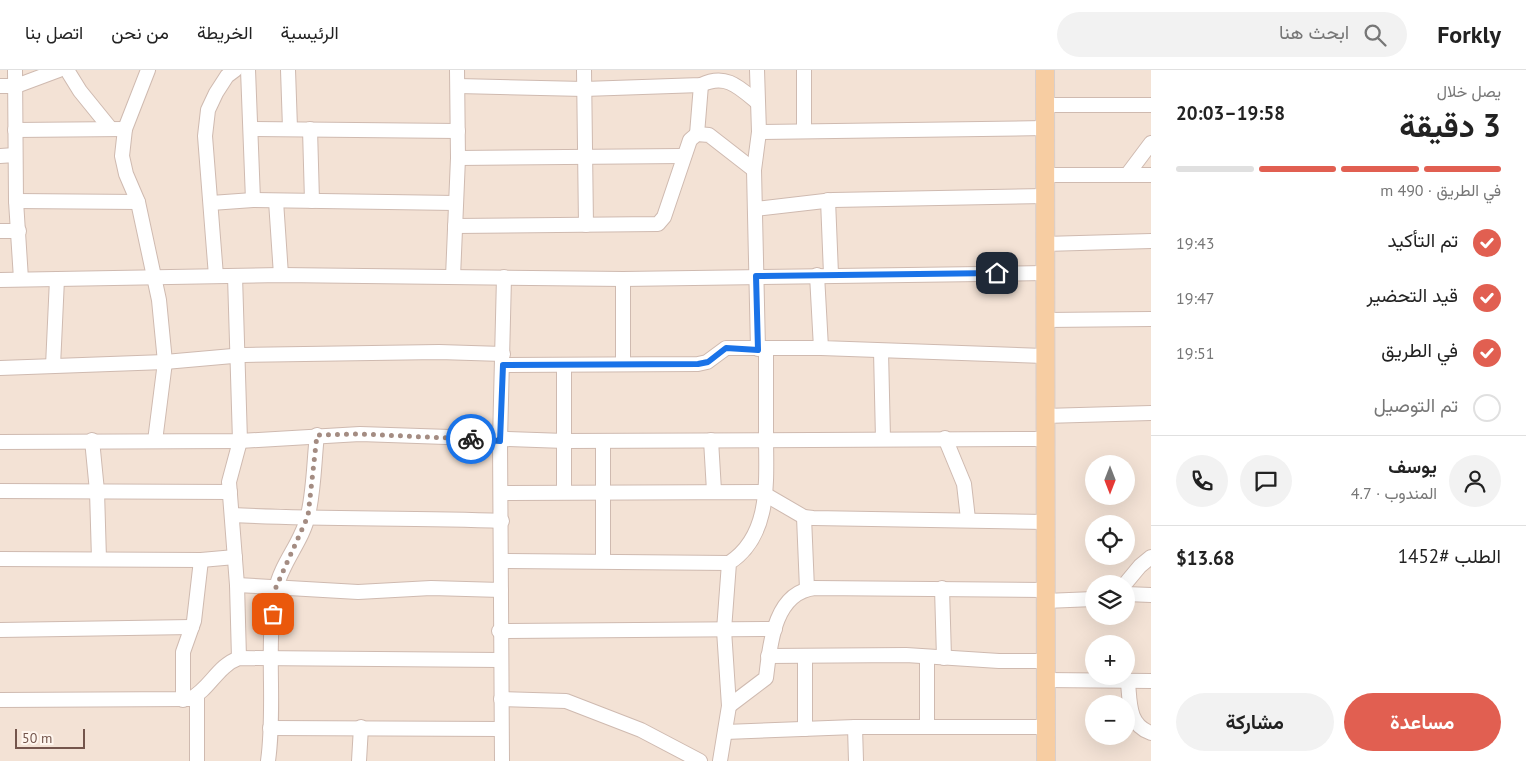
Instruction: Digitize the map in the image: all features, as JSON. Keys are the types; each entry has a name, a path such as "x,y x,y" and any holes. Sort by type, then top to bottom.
{"main road":[{"path":"1045,70 1044,416 1046,761"}],"street":[{"path":"15,70 16,201 21,279"},
{"path":"0,86 16,86 59,70"},
{"path":"67,70 80,91 110,128"},
{"path":"148,70 126,129 122,156 138,202 159,300 165,362 155,441"},
{"path":"216,276 205,136 208,110 227,76 235,70"},
{"path":"248,70 252,129 253,200"},
{"path":"288,70 290,128"},
{"path":"453,276 458,158 457,70"},
{"path":"584,70 587,157 586,226"},
{"path":"804,70 804,131"},
{"path":"502,561 729,563 746,550 756,529 767,494 762,349 756,276 754,170 759,132 756,71"},
{"path":"458,86 584,89 701,85 718,79 727,80 735,84 758,103"},
{"path":"454,226 654,225 661,222 664,218 683,156 690,140 697,134 701,85"},
{"path":"1045,104 1151,105"},
{"path":"759,132 1045,128"},
{"path":"15,130 126,129"},
{"path":"252,129 458,131"},
{"path":"310,129 312,201"},
{"path":"697,134 709,135 754,170"},
{"path":"1127,175 1151,142"},
{"path":"0,156 15,155"},
{"path":"458,158 683,156"},
{"path":"1045,175 1151,175"},
{"path":"755,209 828,200 1045,196"},
{"path":"211,203 253,200 455,203"},
{"path":"821,348 828,200"},
{"path":"16,201 138,202"},
{"path":"276,201 281,275"},
{"path":"0,230 19,231"},
{"path":"1044,244 1151,242"},
{"path":"0,280 281,275 623,279 824,274 1045,273"},
{"path":"235,276 240,441 230,476 230,492 237,586 239,658"},
{"path":"502,761 499,631 502,561 500,441 504,277"},
{"path":"53,366 57,279"},
{"path":"623,279 623,364"},
{"path":"1045,320 1151,319"},
{"path":"0,368 165,362 237,355 439,352 564,365 698,364 708,362 726,348 821,348 1044,356"},
{"path":"881,351 883,439"},
{"path":"564,365 566,441 564,492"},
{"path":"1044,416 1151,413"},
{"path":"0,442 92,440 240,441 317,435 360,434 500,441 1045,439"},
{"path":"268,761 270,728 269,657 276,587 307,519 317,435"},
{"path":"945,438 964,484 968,519"},
{"path":"92,440 97,491 99,559"},
{"path":"711,440 714,491"},
{"path":"603,441 603,561"},
{"path":"0,491 230,492"},
{"path":"502,493 714,491 767,494 804,516 830,519 968,519 1045,522"},
{"path":"232,515 307,519 380,517 502,522"},
{"path":"804,516 807,589"},
{"path":"0,559 201,560 235,557"},
{"path":"1132,575 1151,557"},
{"path":"183,700 183,652 192,627 201,560"},
{"path":"720,761 729,706 724,630 729,563"},
{"path":"237,586 358,592 432,588 501,590"},
{"path":"942,588 944,658"},
{"path":"729,706 765,679 768,656 775,629 786,602 796,593 807,589 942,588 1085,598"},
{"path":"1135,594 1151,595"},
{"path":"0,630 192,627"},
{"path":"499,631 775,629"},
{"path":"768,656 927,656 1045,661"},
{"path":"805,656 805,729"},
{"path":"927,656 927,726"},
{"path":"0,700 183,700 197,695 222,666 239,658 500,660"},
{"path":"1045,680 1085,681"},
{"path":"1135,682 1151,681"},
{"path":"1128,685 1130,712 1138,727 1151,733"},
{"path":"197,695 197,761"},
{"path":"501,699 566,701 641,730 700,761"},
{"path":"359,761 361,727"},
{"path":"725,732 855,727 1046,727"},
{"path":"855,727 856,761"},
{"path":"270,728 502,729"}],"shaded area":[{"path":"0,70 1151,70 1151,761 0,761"}],"way so far":[{"path":"273,614 276,587 308,516 317,435 360,434 471,439"}],"route":[{"path":"471,439 500,441 503,365 698,364 708,362 726,348 758,350 756,276 997,273"}]}
